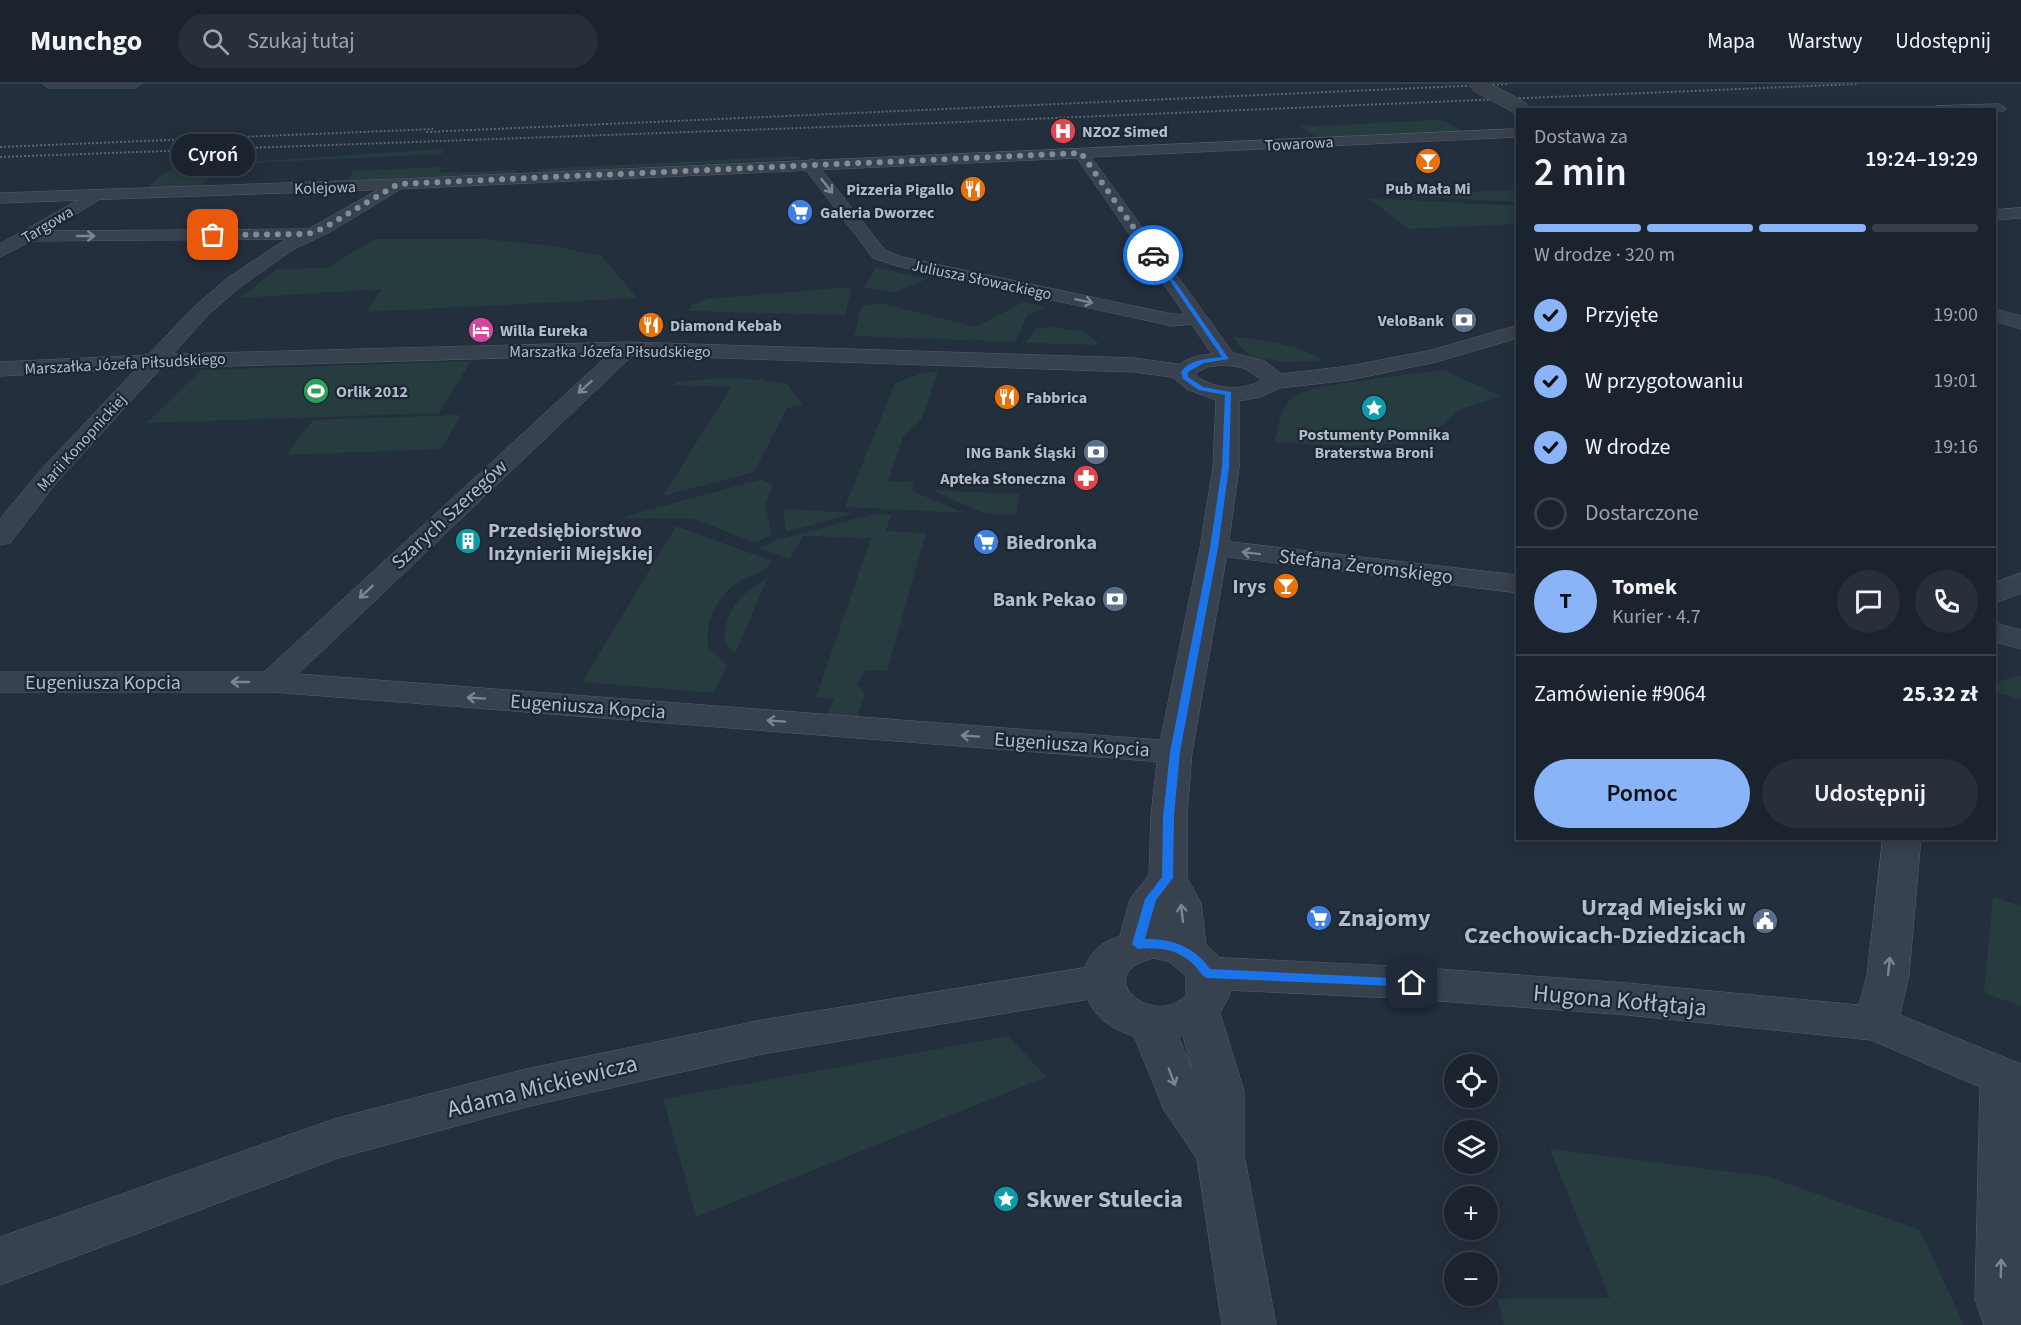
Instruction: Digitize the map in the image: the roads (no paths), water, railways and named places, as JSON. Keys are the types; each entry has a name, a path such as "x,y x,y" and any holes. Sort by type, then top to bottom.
{"street":[{"path":"49,84 113,86 135,84"},
{"path":"1476,84 1520,108"},
{"name":"Towarowa","path":"1081,153 1516,133"},
{"path":"1081,153 1226,359"},
{"name":"Kolejowa","path":"0,198 398,184 1081,153"},
{"name":"Juliusza Słowackiego","path":"812,164 814,170 879,254 897,261 1172,320 1197,320"},
{"name":"Marii Konopnickiej","path":"0,537 26,504 201,311 233,283 288,245 324,228 398,184"},
{"name":"Targowa","path":"0,252 94,196"},
{"path":"1996,215 2021,213"},
{"path":"28,236 308,234"},
{"path":"1996,315 2021,322"},
{"path":"1268,374 1266,388 1228,393 1201,388 1185,378 1188,368 1203,361 1226,359 1246,362 1268,374 1349,373 1390,363 1436,356 1516,332"},
{"name":"Marszałka Józefa Piłsudskiego","path":"0,369 154,361 628,348 1134,365 1185,372"},
{"name":"Szarych Szeregów","path":"272,682 484,480 628,348"},
{"path":"1228,393 1226,467 1214,548 1175,752 1169,816 1168,878 1181,903 1221,1091 1220,1154 1249,1325"},
{"path":"0,504 26,504"},
{"name":"Stefana Żeromskiego","path":"1214,548 1516,584"},
{"path":"1996,594 2021,582"},
{"path":"1996,632 2021,640"},
{"path":"1996,651 2021,651"},
{"name":"Eugeniusza Kopcia","path":"0,682 272,682 1175,752"},
{"path":"1876,1023 1888,975 1902,840"},
{"path":"1138,944 1150,899 1168,878"},
{"path":"1138,944 1162,944 1197,979 1185,1019 1169,1023 1151,1023 1122,1013 1109,998 1102,981 1104,969 1112,958 1123,950 1138,944"},
{"name":"Hugona Kołłątaja","path":"1197,979 1412,983 1876,1023 2012,1081"},
{"name":"Adama Mickiewicza","path":"0,1261 334,1140 526,1088 762,1037 1102,981"},
{"path":"1151,1023 1180,1097 1220,1154"},
{"path":"2011,1325 2001,1299 2012,1081"}],"railway":[{"path":"426,132 1508,84"},
{"path":"0,157 937,123 1857,84"},
{"path":"0,147 433,129"}],"place":[{"name":"NZOZ Simed","path":"1063,131"},
{"name":"Pub Mała Mi","path":"1428,161"},
{"name":"Pizzeria Pigallo","path":"973,189"},
{"name":"Galeria Dworzec","path":"800,212"},
{"name":"Cyroń","path":"213,235"},
{"name":"VeloBank","path":"1464,320"},
{"name":"Diamond Kebab","path":"651,325"},
{"name":"Willa Eureka","path":"481,330"},
{"name":"Orlik 2012","path":"316,391"},
{"name":"Fabbrica","path":"1007,397"},
{"name":"Postumenty Pomnika Braterstwa Broni","path":"1374,408"},
{"name":"ING Bank Śląski","path":"1096,452"},
{"name":"Apteka Słoneczna","path":"1086,478"},
{"name":"Przedsiębiorstwo Inżynierii Miejskiej","path":"468,541"},
{"name":"Biedronka","path":"986,542"},
{"name":"Irys","path":"1286,586"},
{"name":"Bank Pekao","path":"1115,599"},
{"name":"Znajomy","path":"1319,918"},
{"name":"Urząd Miejski w Czechowicach-Dziedzicach","path":"1765,921"},
{"name":"Skwer Stulecia","path":"1006,1199"}]}
